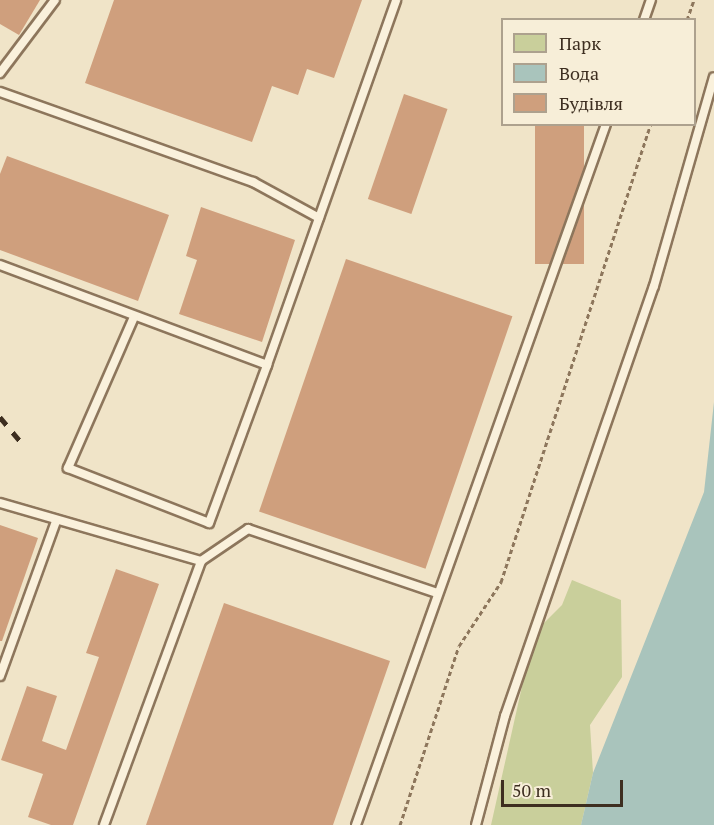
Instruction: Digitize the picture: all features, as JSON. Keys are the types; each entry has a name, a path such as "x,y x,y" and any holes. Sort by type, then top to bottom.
{"lane":[{"path":"0,73 55,0"},
{"path":"134,317 68,468 209,523 396,0"},
{"path":"645,18 651,0"},
{"path":"476,825 505,716 654,286 714,77"},
{"path":"0,92 253,182 319,218"},
{"path":"356,825 605,126"},
{"path":"0,265 134,317 267,364"},
{"path":"0,503 201,561"},
{"path":"0,676 56,521"},
{"path":"104,825 201,561 248,529 437,593"}],"path":[{"path":"688,18 694,0"},
{"path":"400,825 459,646 501,582 650,126"}],"green space":[{"path":"572,580 621,600 622,677 590,725 593,773 581,825 491,825 534,633 562,605"}],"water":[{"path":"714,402 714,825 581,825 593,773 704,492"}],"building":[{"path":"0,0 40,0 19,35 0,24"},
{"path":"114,0 362,0 334,78 307,69 298,95 272,86 252,142 85,83"},
{"path":"404,94 447,109 411,214 368,199"},
{"path":"535,126 584,126 584,264 535,264"},
{"path":"7,156 169,215 138,301 0,250 0,174"},
{"path":"201,207 295,240 262,342 179,314 197,260 186,256"},
{"path":"346,259 512,316 425,569 259,511"},
{"path":"0,525 38,538 2,641 0,641"},
{"path":"116,569 159,584 73,825 51,825 28,817 43,774 1,760 27,686 57,696 42,741 66,750 99,657 86,653"},
{"path":"224,603 390,661 333,825 146,825"}],"railway":[{"path":"0,417 20,441"}]}
